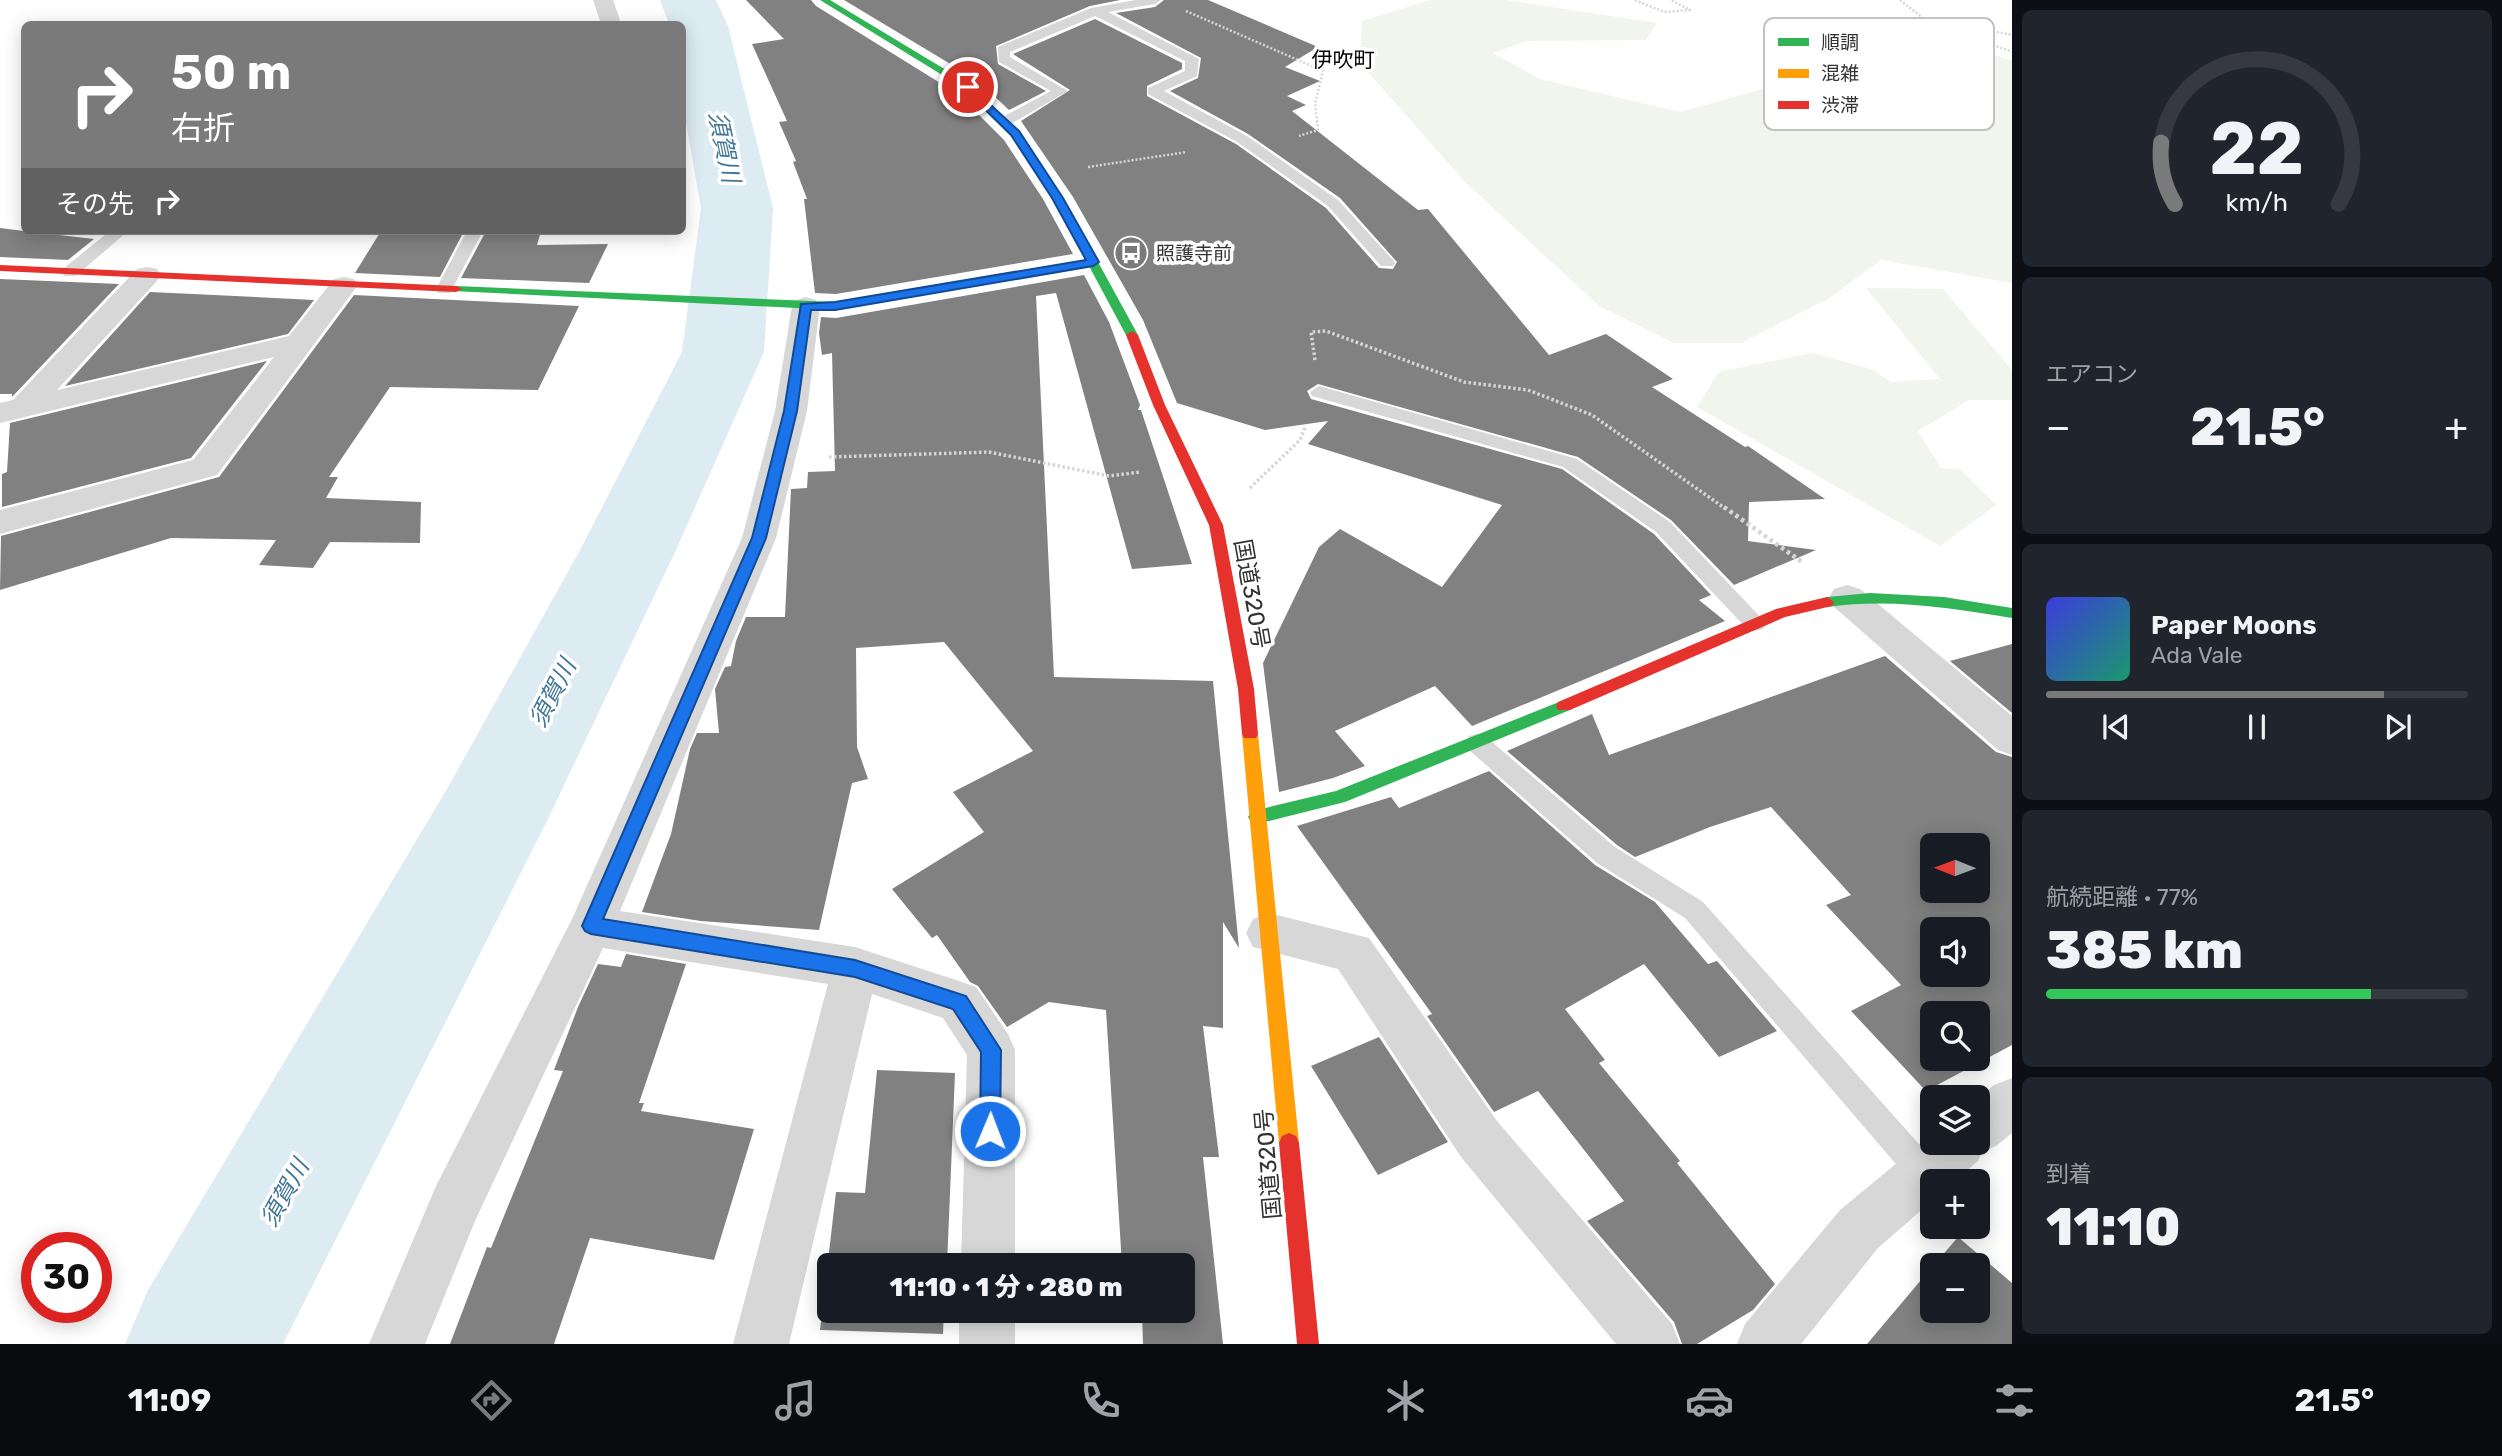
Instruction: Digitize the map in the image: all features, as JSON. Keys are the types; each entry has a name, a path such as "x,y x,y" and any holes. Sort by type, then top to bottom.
{"street":[{"name":"国道320号","path":"824,0 968,87 1015,133 1043,174 1126,321 1159,405 1216,525 1246,689 1308,1344"},
{"path":"0,268 835,306 1093,262"},
{"path":"12,410 147,275"},
{"path":"0,522 205,468 344,285"},
{"path":"397,1344 455,1205 591,926 759,538 790,411 798,306"},
{"path":"12,410 265,349 299,344"},
{"path":"1847,598 2012,739"},
{"path":"1257,817 1339,797 1478,743 1781,613 1847,598 1964,604 2012,613"},
{"path":"591,926 855,968 959,1002 991,1050 988,1253"},
{"path":"1269,933 1353,952 1479,1139 1652,1344"},
{"path":"761,1344 855,968"},
{"path":"1990,1119 2012,1102"},
{"path":"1765,1344 1859,1229 1942,1158"},
{"path":"987,1323 987,1344"}],"lane":[{"path":"1004,122 1061,91 1004,59 1003,50 1095,11 1156,0"},
{"path":"1095,11 1192,60 1192,73 1153,91 1251,146 1332,203 1387,263"},
{"path":"70,272 115,235"},
{"path":"444,289 473,235"},
{"path":"1319,392 1570,463 1663,527 1755,623"},
{"path":"1478,743 1606,855 1694,910 1942,1158"}],"path":[{"path":"1635,0 1664,12 1690,10 1671,0"},
{"path":"1900,0 1923,18"},
{"path":"1043,174 1251,146 1318,130 1315,104 1323,71 1180,9"},
{"path":"1994,31 2012,34"},
{"path":"1994,45 2012,52"},
{"path":"779,457 989,452 1109,476 1189,467"}],"shaded area":[{"path":"1430,0 1506,0 1657,23 1646,40 1527,41 1493,53 1540,79 1680,112 1764,89 1764,130 1994,130 1994,55 2012,60 2012,283 1881,260 1828,299 1741,343 1674,343 1599,306 1464,181 1360,63 1362,21"},
{"path":"1866,288 1943,289 2012,370 2012,400 1969,400 1918,431 1941,468 1960,469 1996,505 1940,546 1697,407 1719,372 1812,353 1871,369 1891,382 1940,379"}],"building":[{"path":"746,0 811,0 816,6 958,94 1004,140 1043,199 1073,254 836,294 815,293 804,199 807,199 793,162 796,161 779,122 787,121 752,44 784,39"},
{"path":"844,0 1120,0 1090,6 996,46 998,64 1046,91 1009,110 977,80"},
{"path":"1164,0 1208,0 1318,47 1285,67 1320,81 1287,96 1306,105 1292,111 1418,210 1428,209 1549,355 1606,334 1673,379 1652,387 1745,447 1748,446 1825,499 1749,502 1748,541 1816,550 1734,585 1671,520 1578,457 1318,384 1307,391 1311,399 1562,469 1654,534 1711,595 1699,600 1725,621 1472,726 1435,686 1335,731 1365,766 1333,778 1279,792 1263,663 1319,547 1340,529 1442,587 1502,505 1308,444 1328,421 1265,430 1177,403 1143,320 1073,197 1021,121 1070,90 1013,54 1095,19 1182,63 1182,69 1147,86 1147,96 1236,144 1326,208 1379,268 1393,269 1397,262 1340,198 1248,134 1170,91 1198,78 1201,58 1116,13 1155,7"},
{"path":"0,228 21,230 21,235 60,235 94,239 68,260 0,257"},
{"path":"379,235 462,235 440,277 355,273"},
{"path":"484,235 540,235 537,245 608,244 589,283 461,278"},
{"path":"1084,275 1109,322 1140,405 1138,410 1141,410 1192,564 1132,569 1056,293 1036,296 1054,677 1213,681 1239,948 1223,922 1223,1028 1203,1026 1219,1157 1203,1157 1223,1344 1143,1344 1142,1323 1195,1323 1195,1253 1121,1253 1106,1010 1049,1002 1007,1027 978,986 970,982 937,935 932,938 892,889 984,832 953,792 1033,751 944,642 856,648 857,747 868,779 852,783 819,930 701,921 642,912 671,834 690,749 697,733 719,733 715,689 725,667 731,666 736,641 746,617 785,617 791,489 807,488 808,472 835,471 832,353 822,355 819,333 821,317 836,318"},
{"path":"0,279 119,284 12,397 12,394 0,394"},
{"path":"150,292 314,300 288,334 65,386"},
{"path":"354,295 579,306 538,390 390,387 329,477 338,477 326,498 421,502 420,543 330,542 313,568 259,565 276,540 171,538 0,590 1,536 219,477"},
{"path":"267,361 191,458 2,507 2,474 7,472 10,423"},
{"path":"2012,644 2012,713 1950,661"},
{"path":"1885,656 1996,752 2012,757 2012,1045 1990,1057 1990,1001 1920,1001 1920,1071 1963,1071 1937,1085 1920,1085 1851,1011 1901,985 1826,905 1851,895 1771,807 1710,827 1635,857 1617,845 1507,751 1592,714 1609,755"},
{"path":"1489,771 1595,865 1655,902 1708,964 1717,961 1777,1031 1719,1057 1644,964 1565,1009 1605,1060 1599,1063 1680,1161 1677,1163 1775,1284 1753,1310 1697,1344 1682,1344 1674,1322 1587,1221 1624,1201 1538,1091 1494,1112 1427,1016 1432,1014 1297,826 1391,797 1399,808"},
{"path":"626,954 686,964 639,1103 644,1103 641,1111 754,1129 714,1260 590,1238 554,1344 450,1344 487,1247 491,1248 563,1071 554,1070 578,1007 598,964 621,967"},
{"path":"1379,1037 1448,1142 1378,1175 1311,1066"},
{"path":"877,1070 955,1073 948,1253 829,1253 836,1192 865,1193"},
{"path":"1956,1239 1960,1239 1977,1253 1944,1253"},
{"path":"1990,1264 2012,1283 2012,1344 1867,1344 1920,1281 1920,1323 1990,1323"},
{"path":"821,1323 943,1323 943,1334 820,1330"}],"waterway":[{"name":"須賀川","path":"202,1344 488,823 628,550 723,352 737,208 699,26 688,0"}],"traffic: fast":[{"path":"824,0 968,87 1015,133 1058,198 1132,335"},
{"path":"456,289 836,306 1093,262"},
{"path":"1827,602 1894,598 2012,613"},
{"path":"1257,817 1339,797 1564,706"}],"traffic: slow":[{"path":"1250,734 1289,1143"}],"traffic: jam":[{"path":"0,268 456,289"},
{"path":"1132,335 1159,405 1216,525 1246,689 1250,734"},
{"path":"1564,706 1781,613 1827,602"},
{"path":"1289,1143 1308,1344"}],"place":[{"name":"照護寺前","path":"1131,253"}],"district":[{"name":"伊吹町","path":"1343,60"}],"route":[{"path":"968,87 1015,133 1058,198 1093,262 835,306 806,306 790,411 759,538 591,926 855,968 959,1002 991,1050 990,1131"}]}
